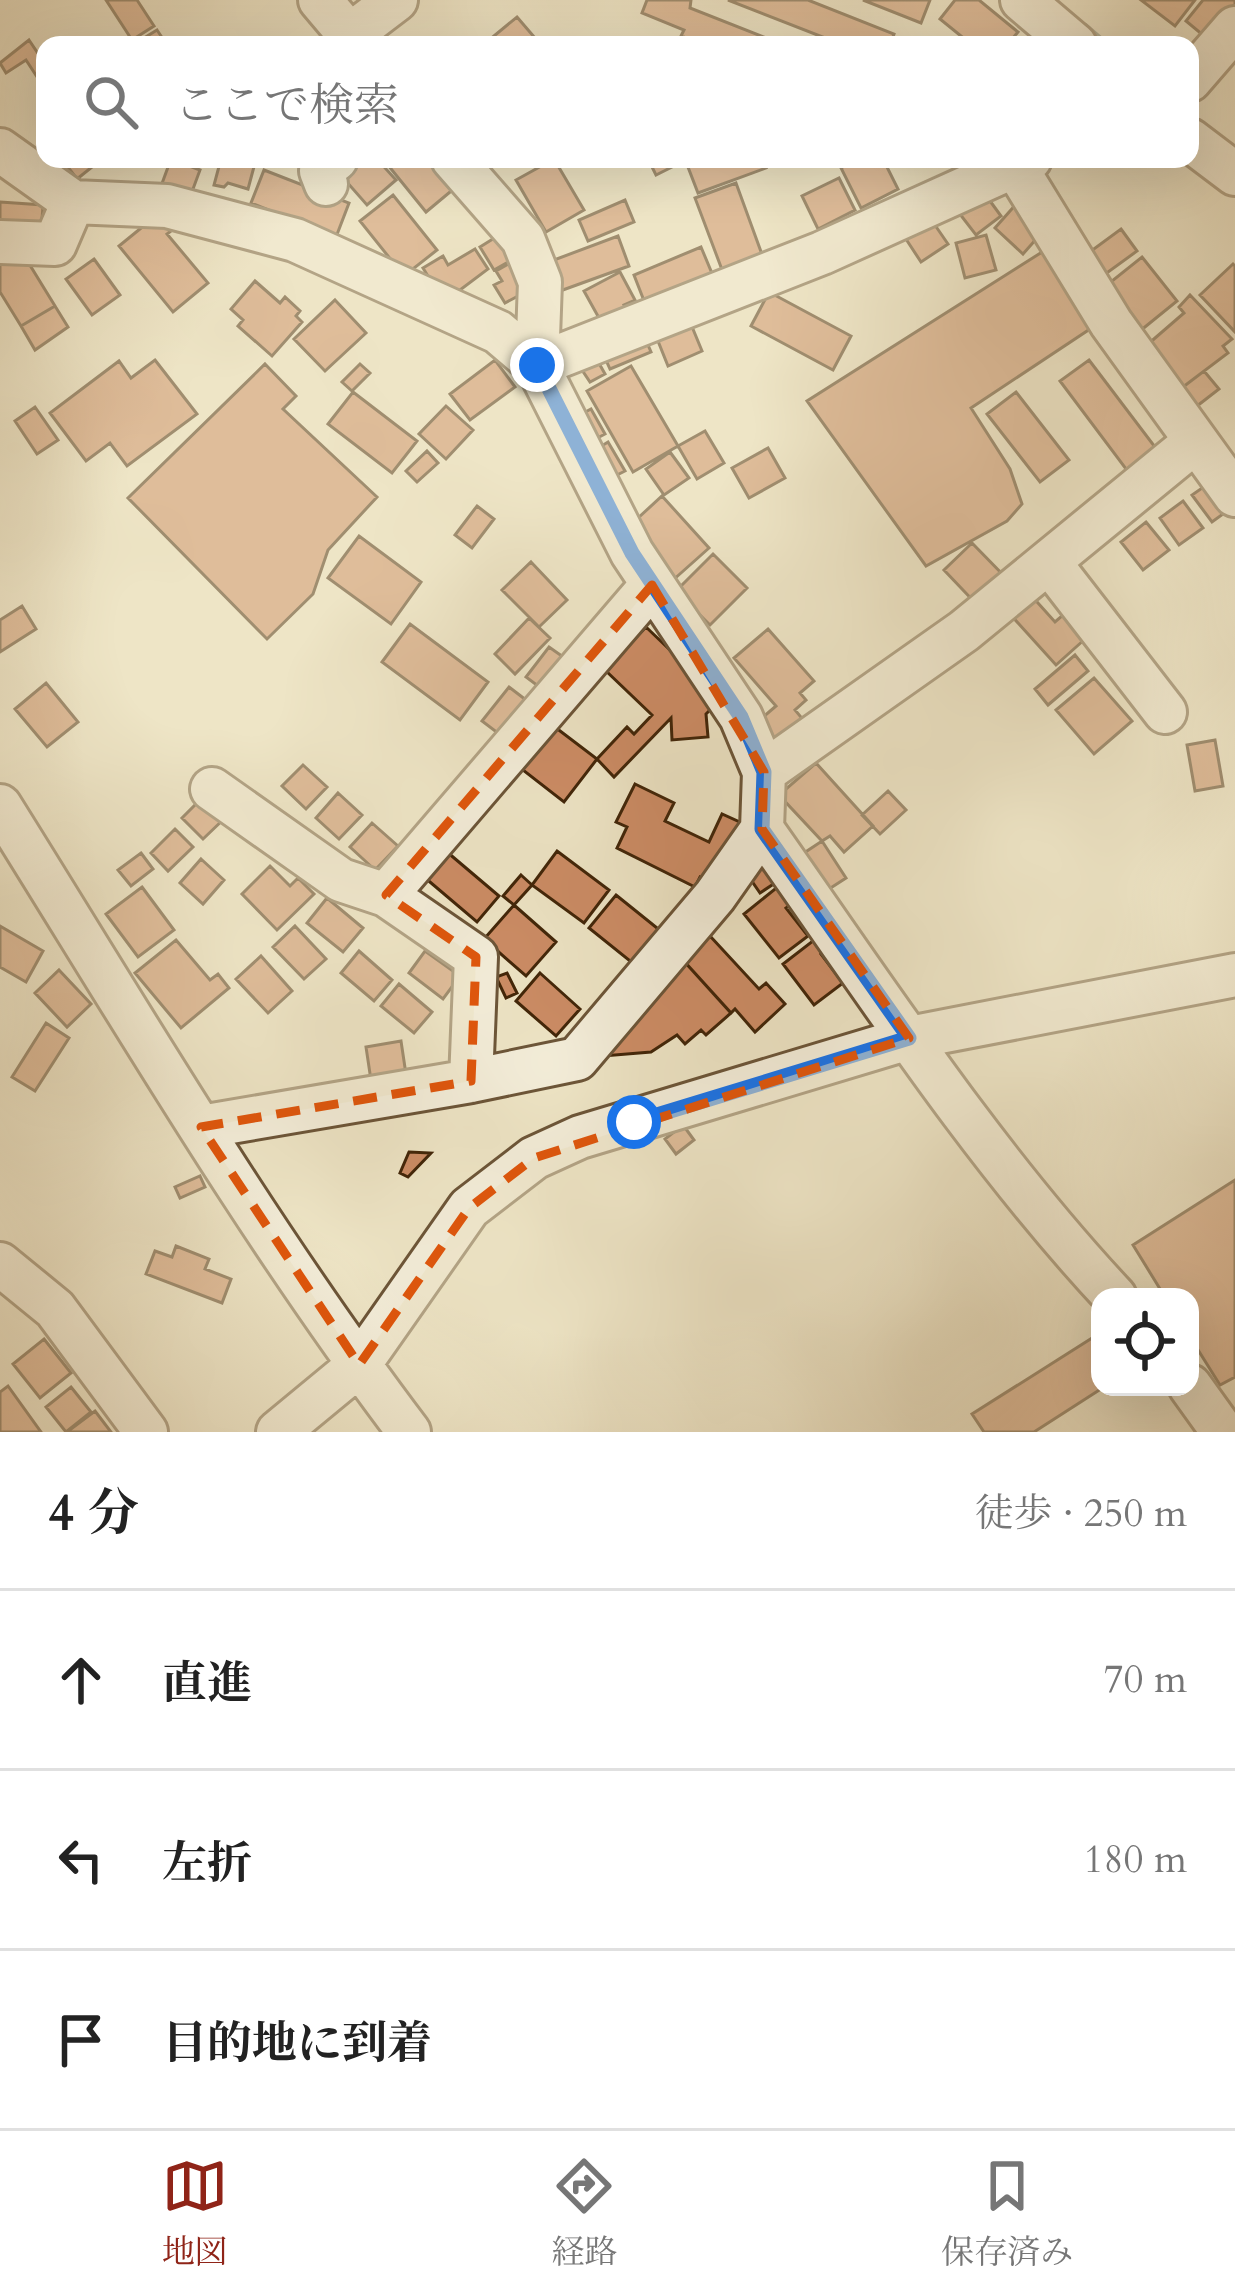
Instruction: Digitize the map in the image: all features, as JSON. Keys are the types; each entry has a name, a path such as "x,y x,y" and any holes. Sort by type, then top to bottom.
{"street":[{"path":"320,0 351,36"},
{"path":"358,36 396,0"},
{"path":"1022,0 1064,36"},
{"path":"1199,70 1235,28"},
{"path":"1199,147 1235,174"},
{"path":"0,150 73,202 167,206 295,240 498,332 537,365 632,553 741,717 764,772 762,829 716,896 577,1059 201,1127"},
{"path":"461,168 523,239 540,282 537,365"},
{"path":"537,365 822,253 1010,168"},
{"path":"1026,168 1111,323 1235,495"},
{"path":"0,242 55,244 73,202"},
{"path":"764,772 964,632 1196,441"},
{"path":"1049,562 1165,712"},
{"path":"386,895 652,585"},
{"path":"212,789 341,880 386,895 476,957 471,1081"},
{"path":"0,806 201,1127 358,1365 409,1432"},
{"path":"762,829 909,1038 1065,1244 1107,1288"},
{"path":"278,1432 358,1365 469,1208 534,1158 580,1137 909,1038 1235,975"},
{"path":"0,1264 55,1309 146,1432"},
{"path":"1197,1396 1223,1432"}],"highlighted area":[{"path":"652,585 764,772 762,829 909,1038 534,1158 469,1208 359,1365 201,1127 471,1081 476,957 386,895"}],"building":[{"path":"106,0 137,0 154,26 129,36"},
{"path":"647,0 691,0 690,8 761,36 681,36 684,30 642,13"},
{"path":"728,0 808,0 894,34 820,36"},
{"path":"863,0 930,0 921,23"},
{"path":"955,0 979,0 1018,32 1015,36 961,36 940,19"},
{"path":"1141,0 1195,0 1175,26"},
{"path":"1203,0 1235,0 1235,11 1210,41 1186,21"},
{"path":"517,17 533,36 494,36"},
{"path":"29,40 36,50 36,75 26,60 6,73 0,63"},
{"path":"69,168 91,168 77,179"},
{"path":"168,168 200,170 186,208 157,197"},
{"path":"219,168 254,168 248,189 228,183 214,185"},
{"path":"385,168 396,180 367,205 338,172"},
{"path":"390,168 440,168 456,187 426,212"},
{"path":"538,168 559,168 584,210 546,232 516,180"},
{"path":"688,168 766,168 698,193"},
{"path":"841,168 888,168 898,189 861,208"},
{"path":"264,170 349,203 336,237 251,203"},
{"path":"839,178 855,210 818,229 802,196"},
{"path":"736,183 764,260 724,275 695,198"},
{"path":"982,190 1001,216 976,235 956,209"},
{"path":"393,195 437,250 404,276 360,221"},
{"path":"625,200 634,222 588,241 579,220"},
{"path":"0,202 43,205 41,234 0,232"},
{"path":"1017,203 1046,228 1023,254 995,228"},
{"path":"162,211 175,228 167,234 208,283 173,312 119,246"},
{"path":"928,215 948,244 921,262 902,233"},
{"path":"1121,229 1137,251 1104,275 1087,254"},
{"path":"504,232 519,256 494,270 480,247"},
{"path":"986,235 996,270 965,278 956,243"},
{"path":"618,236 629,266 549,295 538,266"},
{"path":"701,247 716,283 648,311 634,275"},
{"path":"1050,247 1099,323 971,408 1010,469 1022,504 1007,521 926,566 807,401"},
{"path":"20,249 55,306 21,326 0,292 0,262"},
{"path":"475,249 488,269 444,302 423,268 443,256 448,265"},
{"path":"1142,257 1177,301 1140,331 1107,285"},
{"path":"94,259 120,295 92,315 66,279"},
{"path":"512,262 533,288 505,303 494,285 502,281 496,271"},
{"path":"1235,266 1235,332 1200,295"},
{"path":"620,272 635,300 624,305 629,314 604,327 584,291"},
{"path":"255,281 280,303 285,297 300,311 296,316 302,322 272,356 238,326 243,320 231,309"},
{"path":"769,292 851,336 833,370 751,326"},
{"path":"1190,295 1232,339 1223,346 1228,353 1183,387 1147,345 1184,313 1179,307"},
{"path":"335,300 366,333 325,371 294,339"},
{"path":"55,306 68,327 35,350 21,326"},
{"path":"688,317 702,351 668,366 654,331"},
{"path":"642,331 651,352 610,369 601,349"},
{"path":"596,358 605,374 590,382 580,367"},
{"path":"155,360 197,414 127,466 110,443 86,461 50,413 119,361 131,378"},
{"path":"495,360 515,387 470,420 450,394"},
{"path":"1089,360 1158,451 1129,473 1060,381"},
{"path":"265,364 296,396 283,409 377,497 328,550 313,594 267,639 128,498"},
{"path":"360,364 370,373 352,391 342,382"},
{"path":"631,366 678,446 633,472 587,391"},
{"path":"1204,371 1219,389 1197,406 1183,387"},
{"path":"353,392 417,441 392,473 328,424"},
{"path":"1016,392 1069,460 1040,482 987,414"},
{"path":"446,406 473,430 446,459 419,434"},
{"path":"35,407 58,440 37,454 15,421"},
{"path":"591,409 605,434 588,443 574,418"},
{"path":"705,431 724,463 697,479 678,446"},
{"path":"608,442 625,471 611,478 595,450"},
{"path":"768,448 785,478 749,498 732,468"},
{"path":"427,451 438,463 417,482 406,471"},
{"path":"670,452 689,478 664,495 646,469"},
{"path":"1215,479 1234,506 1212,522 1192,495"},
{"path":"662,496 709,548 672,581 626,529"},
{"path":"1183,501 1203,528 1179,545 1160,518"},
{"path":"477,506 494,519 472,548 455,535"},
{"path":"1146,522 1169,550 1143,570 1121,542"},
{"path":"359,536 421,582 391,624 328,578"},
{"path":"972,543 1010,582 981,609 944,570"},
{"path":"713,554 747,588 710,625 676,591"},
{"path":"531,562 567,600 539,627 502,590"},
{"path":"1029,593 1055,622 1063,615 1085,639 1056,665 1008,612"},
{"path":"22,606 36,629 0,652 0,620"},
{"path":"529,618 550,638 515,674 495,654"},
{"path":"410,624 488,682 460,720 382,662"},
{"path":"646,627 721,699 706,714 708,737 672,740 671,718 614,777 597,759 627,727 634,734 652,715 605,670"},
{"path":"768,629 814,681 800,693 806,700 795,710 805,722 775,748 755,724 776,706 734,658"},
{"path":"549,647 569,661 546,692 526,677"},
{"path":"1075,655 1088,671 1048,705 1035,689"},
{"path":"1094,678 1132,721 1094,754 1056,710"},
{"path":"46,683 78,722 47,747 15,709"},
{"path":"509,687 530,703 503,737 482,721"},
{"path":"547,721 597,759 564,802 514,763"},
{"path":"1215,740 1223,786 1195,791 1187,745"},
{"path":"816,763 873,826 844,852 830,836 822,841 779,795"},
{"path":"303,765 327,787 306,809 282,786"},
{"path":"635,784 674,803 665,821 709,842 722,814 744,824 714,884 700,877 695,887 617,848 627,827 616,822"},
{"path":"888,791 906,810 880,834 862,815"},
{"path":"338,793 362,815 339,839 316,818"},
{"path":"206,794 227,816 203,839 182,818"},
{"path":"372,823 398,846 375,870 350,847"},
{"path":"175,829 193,847 168,871 151,853"},
{"path":"822,841 846,878 826,891 801,855"},
{"path":"440,846 499,896 477,922 417,871"},
{"path":"557,851 609,890 584,923 532,885"},
{"path":"141,853 153,869 131,886 118,870"},
{"path":"201,859 224,880 203,904 180,883"},
{"path":"764,861 778,881 760,893 747,874"},
{"path":"270,866 290,886 298,878 314,894 277,930 242,894"},
{"path":"521,875 532,885 514,905 503,896"},
{"path":"780,885 794,902 786,908 808,936 779,958 744,914"},
{"path":"142,887 174,930 138,957 106,914"},
{"path":"616,895 662,932 635,965 589,928"},
{"path":"327,898 363,928 343,952 307,923"},
{"path":"514,905 556,942 526,976 484,939"},
{"path":"0,926 43,951 26,982 0,967"},
{"path":"295,926 326,959 304,979 273,947"},
{"path":"710,936 759,989 766,983 785,1004 755,1032 683,960"},
{"path":"818,937 828,949 821,954 843,983 814,1005 783,964"},
{"path":"176,940 210,980 218,974 229,988 181,1028 135,973"},
{"path":"359,951 392,980 374,1001 341,973"},
{"path":"425,951 460,976 443,999 409,973"},
{"path":"261,956 292,991 268,1013 236,979"},
{"path":"683,960 731,1013 706,1035 701,1030 685,1044 677,1035 651,1052 603,1056"},
{"path":"59,970 91,1004 67,1027 35,993"},
{"path":"507,973 517,993 506,998 496,977"},
{"path":"540,973 580,1009 556,1036 516,1001"},
{"path":"399,984 432,1012 414,1033 381,1006"},
{"path":"46,1023 69,1038 35,1091 12,1077"},
{"path":"401,1041 407,1081 372,1087 366,1047"},
{"path":"683,1125 694,1140 676,1154 665,1139"},
{"path":"409,1152 431,1153 408,1177 400,1173"},
{"path":"200,1176 205,1187 180,1198 175,1187"},
{"path":"1235,1180 1235,1377 1220,1385 1199,1351 1199,1288 1159,1288 1133,1245"},
{"path":"176,1246 209,1259 205,1269 231,1279 222,1303 146,1274 155,1251 172,1257"},
{"path":"44,1339 71,1373 40,1398 13,1364"},
{"path":"1091,1339 1091,1395 1034,1432 984,1432 972,1414"},
{"path":"8,1386 41,1432 0,1432 0,1392"},
{"path":"71,1387 91,1412 66,1432 46,1407"},
{"path":"95,1411 111,1432 67,1432"}],"waterway":[{"path":"1084,27 1094,36"}],"route":[{"path":"537,365 632,553 741,717 764,772 762,829 909,1038 634,1122"}]}
